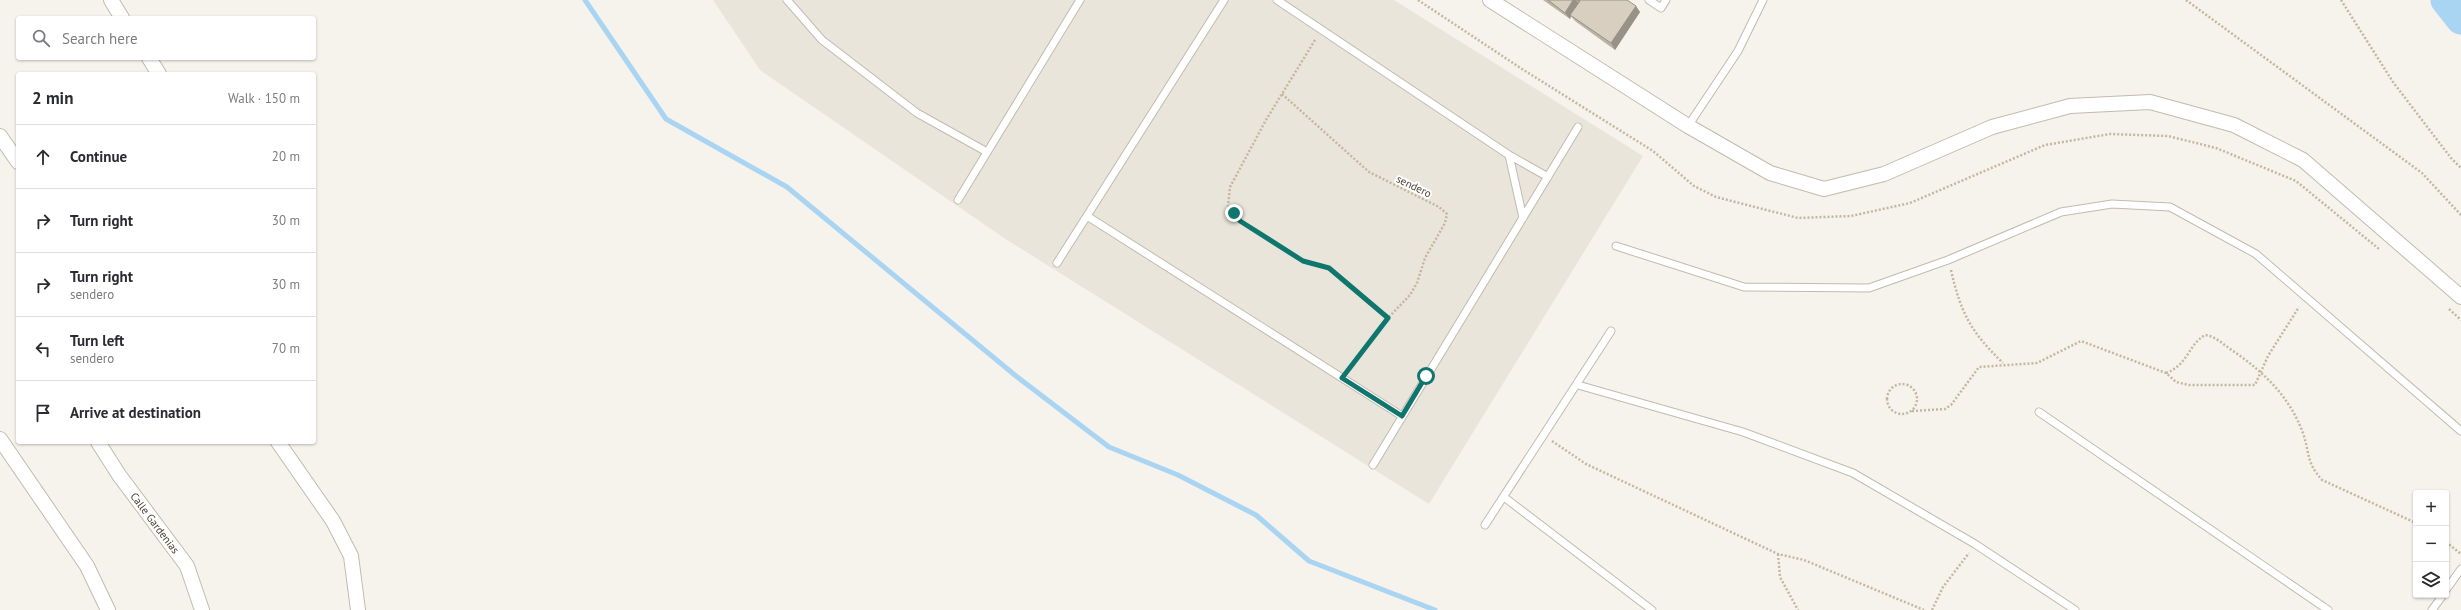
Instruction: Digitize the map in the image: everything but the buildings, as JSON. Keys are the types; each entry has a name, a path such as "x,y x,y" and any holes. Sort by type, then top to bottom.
{"street":[{"path":"111,0 121,16"},
{"path":"1490,0 1688,126 1770,173 1824,188 1884,174 1992,127 2070,106 2150,102 2234,124 2303,160 2461,297"},
{"path":"150,60 158,72"},
{"path":"0,136 16,159"},
{"path":"0,438 87,566 108,610"},
{"name":"Calle Gardenias","path":"99,444 119,475 187,566 202,610"},
{"path":"279,444 333,520 351,556 358,610"}],"lane":[{"path":"787,0 822,40 917,113 987,152"},
{"path":"958,200 1080,0"},
{"path":"1057,263 1224,0"},
{"path":"1277,0 1509,155 1548,177"},
{"path":"1649,0 1661,8 1666,0"},
{"path":"1688,126 1738,51 1763,0"},
{"path":"1372,465 1578,127"},
{"path":"1509,155 1523,218"},
{"path":"1616,246 1744,287 1869,288 1948,260 2061,212 2112,204 2170,207 2256,254 2461,430"},
{"path":"1087,216 1402,416"},
{"path":"1485,525 1578,385 1611,331"},
{"path":"1578,385 1743,432 1852,473 1975,544 2074,610"},
{"path":"2039,412 2328,610"},
{"path":"1504,497 1652,610"},
{"path":"2449,586 2461,569"},
{"path":"2454,579 2461,583"},
{"path":"2432,610 2441,598"}],"path":[{"path":"2186,0 2422,173 2461,215"},
{"path":"2341,0 2393,82 2451,158 2461,168"},
{"path":"1322,29 1282,94 1230,186 1228,206 1240,221 1303,261 1329,268 1388,318"},
{"name":"sendero","path":"1282,94 1369,172 1439,207 1447,214 1445,223 1425,258 1417,283 1410,295 1388,318 1342,378"},
{"path":"1948,260 1965,318 1983,343 2003,364"},
{"path":"1912,411 1917,403 1917,394 1912,387 1904,383 1895,385 1889,390 1886,399 1892,410 1904,414 1912,411 1945,410 1951,405 1979,366 2037,363 2081,341 2166,373 2176,382 2189,385 2255,385 2268,356 2305,296"},
{"path":"2166,373 2176,369 2200,338 2205,335 2212,336 2279,389 2289,404 2303,434 2311,468 2322,480 2413,522"},
{"path":"1544,435 1586,464 1778,554 1804,560 1924,610"},
{"path":"1932,610 1943,587 1975,544"},
{"path":"2449,544 2461,554"},
{"path":"1778,554 1780,577 1798,610"}],"shaded area":[{"path":"713,0 1394,0 1643,156 1429,504 1004,238 760,70"}],"waterway":[{"path":"585,0 666,119 787,187 1016,376 1109,447 1178,475 1256,515 1309,561 1435,610"},
{"path":"2446,0 2461,19"}],"route":[{"path":"1234,213 1240,221 1303,261 1329,268 1361,293 1388,318 1342,378 1402,416 1426,376"}]}
